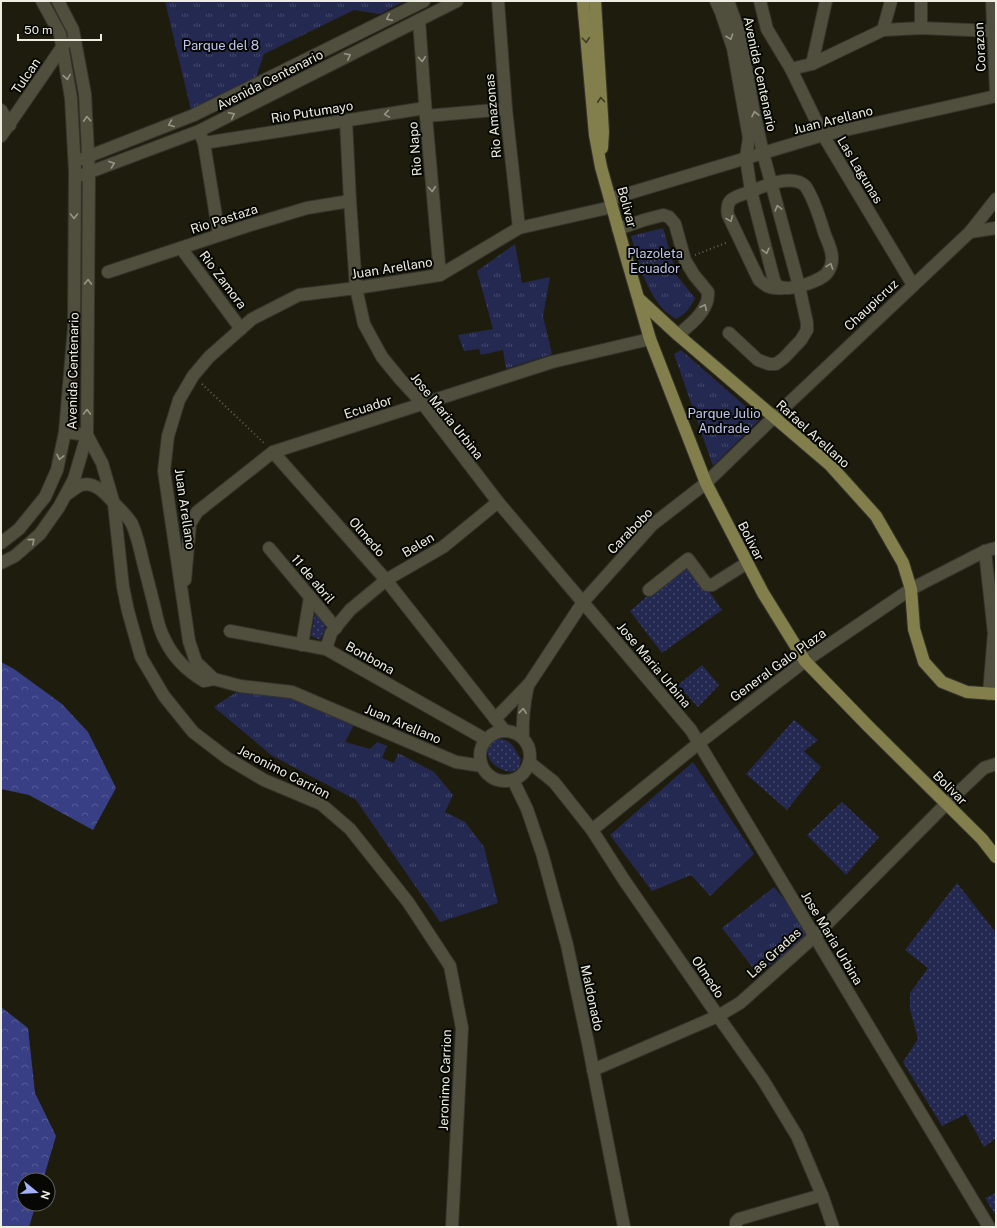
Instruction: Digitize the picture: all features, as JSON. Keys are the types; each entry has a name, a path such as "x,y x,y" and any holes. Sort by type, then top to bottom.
{"main road":[{"name":"Bolivar","path":"583,1 594,135 601,167 650,339 706,484 763,593 805,661 982,839 996,857"},
{"name":"Bolivar","path":"595,1 603,132 601,167"},
{"name":"Rafael Arellano","path":"638,298 678,335 830,465 876,516 903,563 911,589 914,629 924,662 942,682 967,692 992,694"}],"street":[{"path":"42,1 60,34 71,98 75,177"},
{"path":"58,1 73,30 85,94 89,172"},
{"name":"Avenida Centenario","path":"74,161 194,115 424,1"},
{"name":"Avenida Centenario","path":"1,543 19,529 45,497 57,470 65,432 74,327 75,177 201,137 457,1"},
{"name":"Rio Amazonas","path":"498,1 506,109 519,228"},
{"name":"Avenida Centenario","path":"716,1 733,48 748,138 746,158 751,191 774,280 777,286 784,288"},
{"name":"Avenida Centenario","path":"728,1 740,36 763,153 800,286 806,316 807,330 802,340 776,364 769,364 758,360 730,333"},
{"name":"Las Lagunas","path":"760,1 767,29 791,69 823,135 912,285"},
{"path":"812,64 826,1"},
{"path":"883,30 891,1"},
{"path":"921,1 921,28"},
{"name":"Corazon","path":"992,1 996,92"},
{"name":"Rio Napo","path":"419,20 425,112 440,274"},
{"path":"791,69 812,64 883,30 921,28 994,31"},
{"name":"Tulcan","path":"1,136 10,125 73,30"},
{"name":"Juan Arellano","path":"482,766 456,762 292,692 240,686 214,679 196,662 189,641 164,471 168,436 179,400 193,376 209,357 252,319 299,295 356,288 440,274 519,228 611,203 746,158 823,135 996,96"},
{"name":"Rio Putumayo","path":"201,137 425,112 506,109"},
{"path":"1,110 10,125"},
{"path":"194,115 201,137 219,235"},
{"name":"Jose Maria Urbina","path":"346,121 356,288 364,324 378,350 400,380 423,404 498,502 691,730 989,1227"},
{"name":"Avenida Centenario","path":"1,563 15,556 40,534 59,507 74,479 87,435 89,172"},
{"path":"785,180 800,182 805,185 816,207 832,259 829,270 825,276 816,281 800,286 774,289 766,286 759,280 728,215 727,207 730,200 735,196 772,184 785,180"},
{"name":"Chaupicruz","path":"774,417 912,285 970,232 996,199"},
{"name":"Rio Pastaza","path":"108,272 219,235 307,208 350,201"},
{"path":"618,229 663,215 669,217 675,224 685,260 694,275 708,292 707,304 702,312 694,322 678,335"},
{"path":"970,232 996,228"},
{"name":"Rio Zamora","path":"181,248 242,328"},
{"name":"Ecuador","path":"184,600 190,524 197,512 273,452 552,362 650,339"},
{"name":"Carabobo","path":"495,719 529,684 583,602 652,525 706,484 774,417"},
{"path":"65,432 87,435"},
{"name":"Jeronimo Carrion","path":"87,435 102,463 114,504 123,587 141,657 164,696 193,732 227,758 264,780 321,804 350,829 408,902 450,966 462,1028 452,1227"},
{"name":"Olmedo","path":"273,452 386,580 504,730"},
{"path":"65,496 80,486 86,484 91,485 107,494 114,504 125,514 131,523 139,546 157,616 164,639 171,652 179,662 199,678 204,681 214,679"},
{"name":"Belen","path":"326,649 331,633 350,610 386,580 442,547 498,502"},
{"name":"11 de abril","path":"269,548 336,628"},
{"path":"991,549 994,611 992,694"},
{"name":"General Galo Plaza","path":"592,830 699,743 805,661 911,589 991,549"},
{"path":"649,590 688,559 707,585 712,585 747,563"},
{"path":"302,644 310,597"},
{"name":"Bonbona","path":"230,631 326,649 486,739"},
{"name":"Carabobo","path":"523,738 522,721 529,684"},
{"path":"504,730 511,731 523,738 528,746 530,754 529,762 523,773 513,780 505,781 491,777 482,766 480,759 482,745 486,739 494,733 504,730"},
{"name":"Olmedo","path":"529,762 554,782 592,830 624,880 763,1080 797,1136 822,1195 833,1227"},
{"name":"Las Gradas","path":"593,1070 718,1016 740,1003 814,936 984,768 996,764"},
{"name":"Maldonado","path":"513,780 527,809 542,853 567,945 624,1227"},
{"path":"736,1227 736,1222 739,1219 822,1195"}],"path":[{"path":"697,254 718,246"},
{"path":"629,268 682,252"},
{"path":"193,376 273,452"}],"green space":[{"name":"Parque del 8","path":"165,1 405,1 380,14 354,10 264,54 256,77 191,110"},
{"name":"Plazoleta Ecuador","path":"663,228 677,276 695,298 687,310 676,319 666,312 655,299 639,264 631,236"},
{"path":"515,244 522,283 550,277 543,316 552,354 506,369 503,350 481,355 479,349 464,351 458,335 493,329 477,271"},
{"name":"Parque Julio Andrade","path":"681,350 760,419 713,466 674,354"},
{"path":"688,561 722,610 662,653 630,611"},
{"path":"315,613 326,626 320,640 311,636"},
{"path":"1,662 14,669 62,704 88,732 116,788 93,830 29,795 1,789"},
{"path":"702,665 719,685 698,707 678,685"},
{"path":"238,691 293,697 355,723 345,742 370,749 377,742 387,746 382,758 394,763 398,753 434,772 453,795 445,812 465,822 484,847 498,903 440,922 356,800 271,755 214,707"},
{"path":"794,720 818,740 804,751 821,767 787,810 746,774"},
{"path":"496,739 505,740 514,747 521,759 519,768 511,772 502,770 490,760 488,756 489,747"},
{"path":"693,762 754,854 710,896 691,875 652,891 610,835"},
{"path":"842,802 879,837 846,875 807,835"},
{"path":"957,883 996,933 996,1138 984,1147 966,1114 942,1126 903,1062 918,1039 910,1009 910,993 928,968 905,950"},
{"path":"774,887 815,936 757,973 722,928"},
{"path":"1,1007 28,1028 35,1093 56,1136 45,1172 16,1172 16,1212 34,1212 29,1227 1,1227"},
{"path":"996,1193 996,1216 985,1198"}]}
